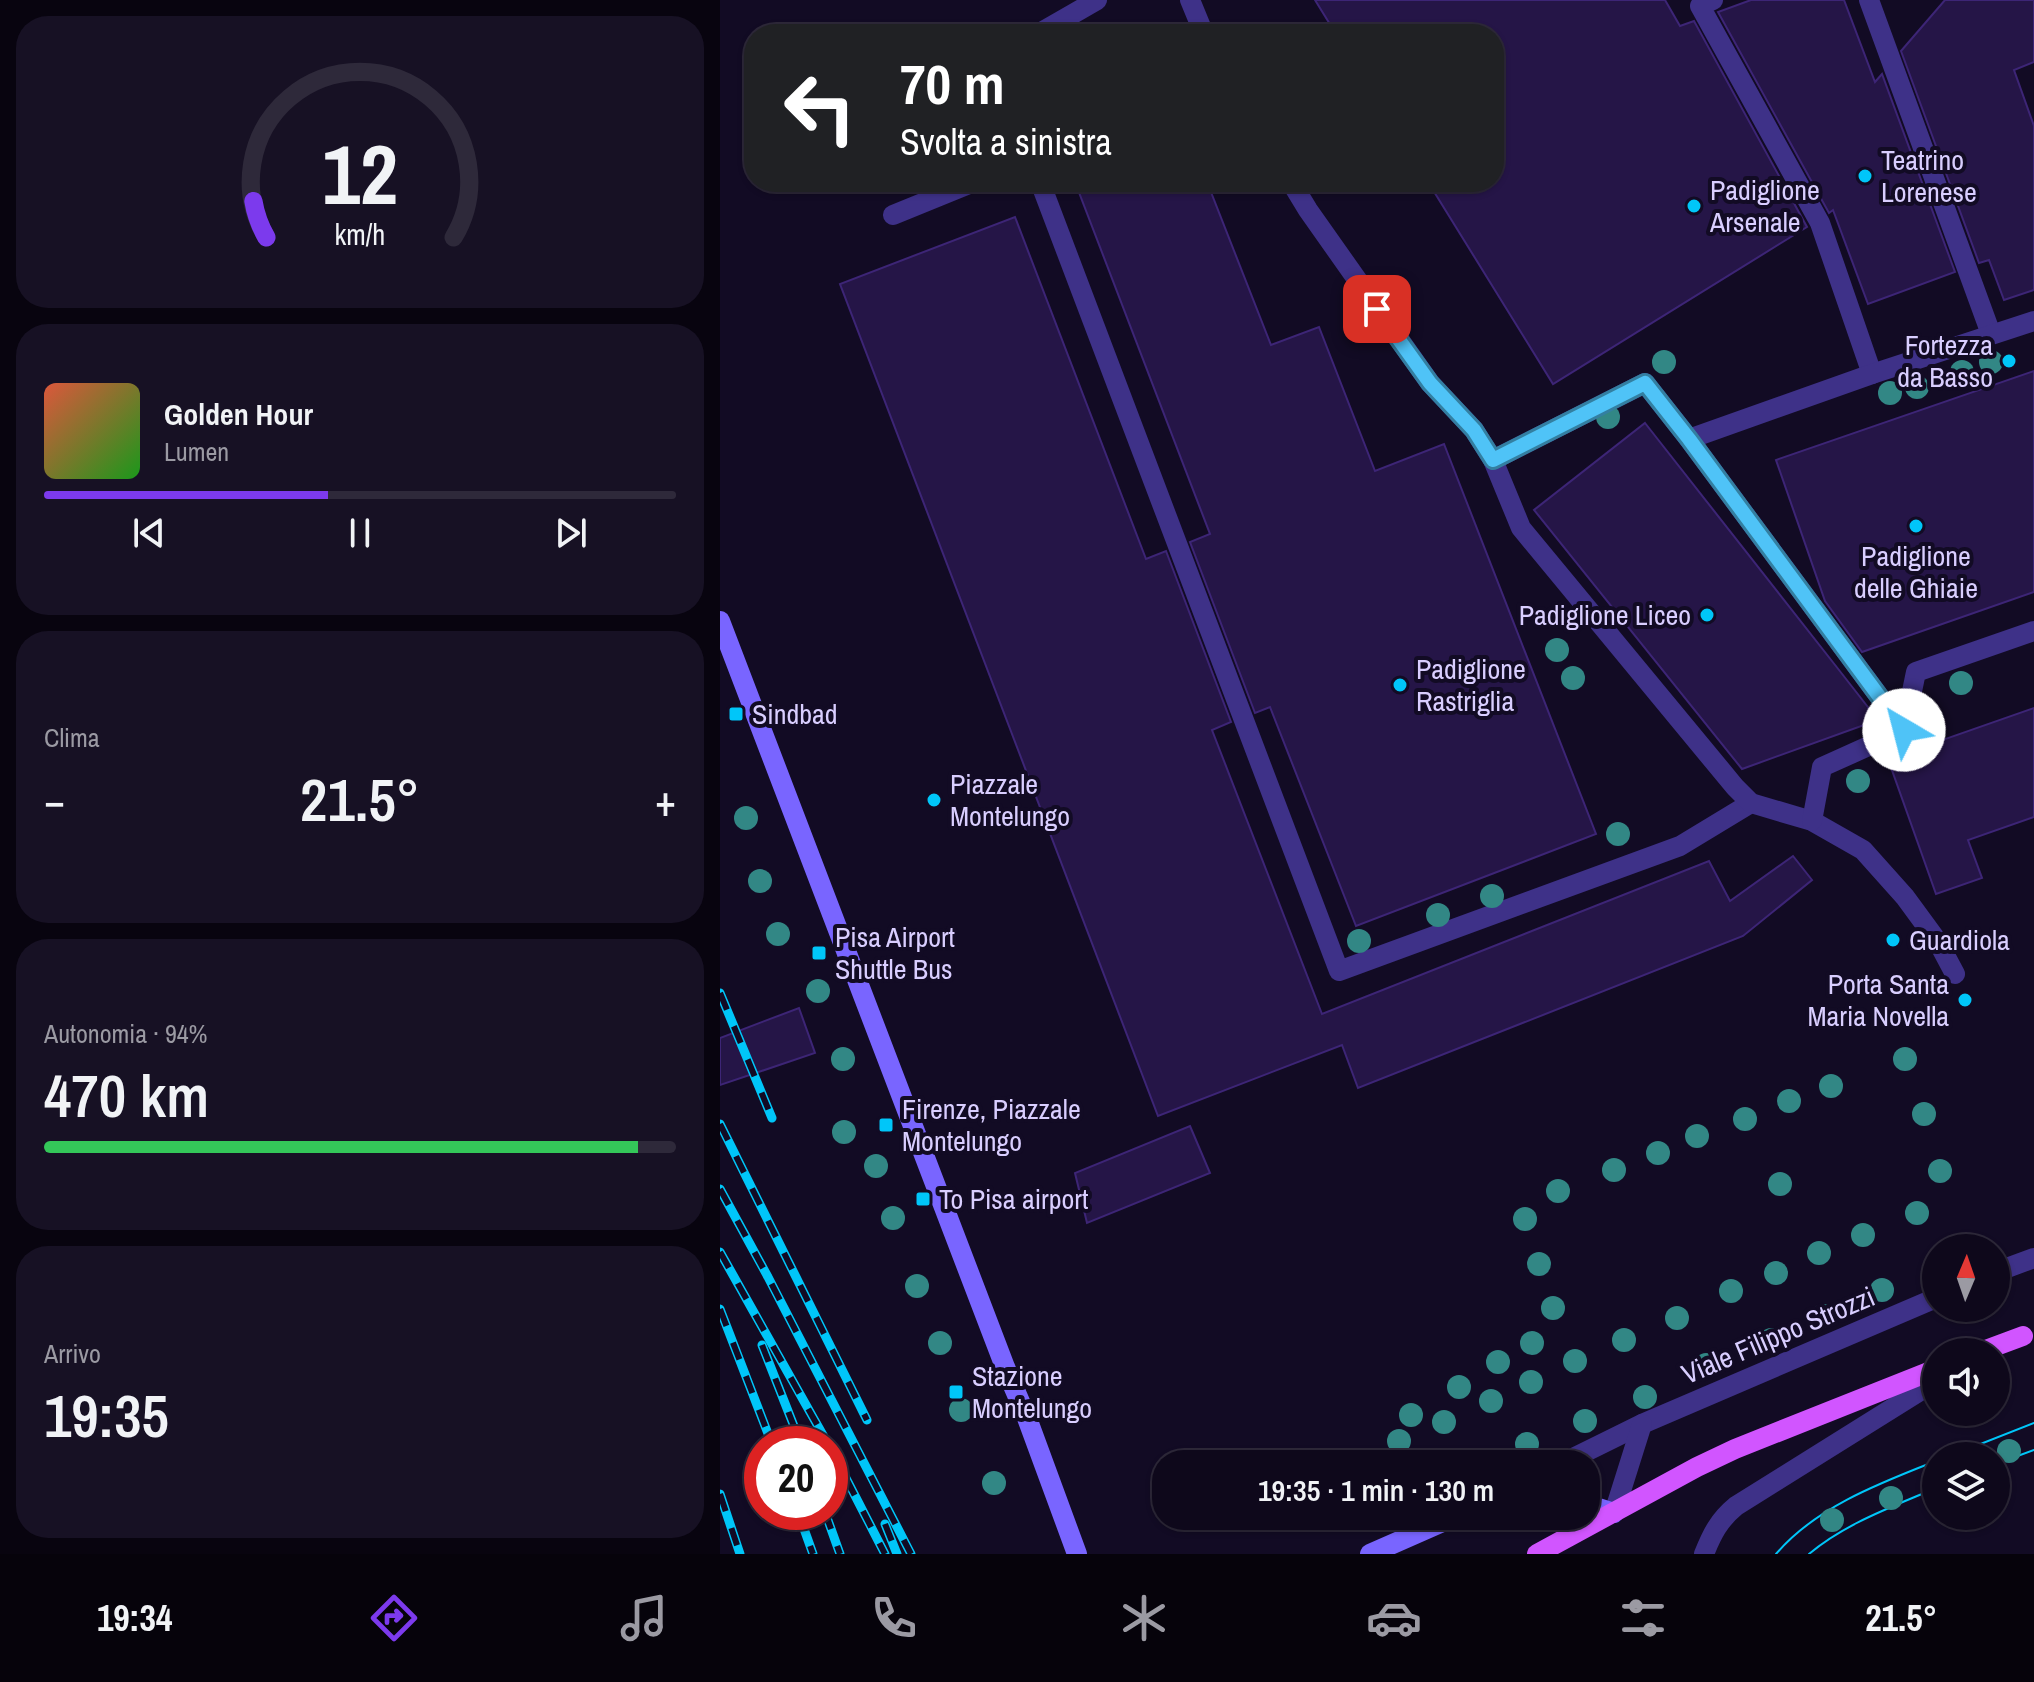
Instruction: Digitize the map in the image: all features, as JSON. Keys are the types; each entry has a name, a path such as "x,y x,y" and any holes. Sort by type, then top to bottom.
{"main road":[{"path":"2010,1341 2023,1336"},
{"path":"1537,1554 1735,1449 1922,1375"}],"street":[{"path":"1055,24 1097,0"},
{"path":"1190,0 1200,24"},
{"path":"1713,0 1700,6 1820,223 1872,374"},
{"path":"1869,0 1991,334"},
{"path":"893,215 949,192"},
{"path":"1044,192 1339,971 1680,846 1751,803"},
{"path":"1297,192 1430,383 1474,430 1493,460 1521,528 1735,787 1751,803 1812,821 1863,850 1905,897 1938,942 1955,974"},
{"path":"1689,439 2034,321"},
{"path":"1493,460 1645,383 1904,730"},
{"path":"720,621 1077,1554"},
{"path":"1904,730 1916,672 2034,631"},
{"path":"1812,821 1822,767 1904,730"},
{"path":"2010,1267 2034,1258"},
{"name":"Viale Filippo Strozzi","path":"1589,1450 1642,1424 1922,1304"},
{"path":"1704,1554 1722,1518 1736,1506 1922,1390"},
{"path":"1600,1508 1614,1513 1642,1424"},
{"path":"1370,1554 1424,1530"}],"building":[{"name":"Padiglione Arsenale","path":"1315,0 1665,0 1680,26 1694,21 1807,227 1553,384 1434,192 1504,192 1504,24 1330,24"},
{"name":"Teatrino Lorenese","path":"1751,0 1844,0 1875,82 1882,74 1955,272 1868,304 1833,210 1829,213 1718,12"},
{"path":"1945,0 2034,0 2034,62 2014,70 2034,126 2034,290 2004,300 1989,260 1979,263 1901,51"},
{"name":"Padiglione Rastriglia","path":"1079,192 1211,192 1271,345 1319,327 1375,471 1444,444 1596,834 1356,926 1270,707 1255,713 1190,542 1210,534"},
{"path":"1015,217 1146,559 1166,551 1231,722 1212,730 1322,1014 1709,861 1730,901 1793,856 1812,880 1743,936 1358,1088 1342,1045 1158,1116 840,284"},
{"name":"Padiglione delle Ghiaie","path":"2034,371 2034,592 1862,652 1825,601 1776,460"},
{"name":"Padiglione Liceo","path":"1645,423 1878,720 1742,769 1534,510"},
{"path":"2034,708 2034,817 1968,840 1982,878 1936,894 1888,759"},
{"path":"799,1008 815,1053 720,1085 720,1038"},
{"path":"1190,1126 1210,1173 1087,1223 1075,1173"}],"tram line":[{"path":"1986,1442 2034,1423"},
{"path":"2010,1459 2034,1450"},
{"path":"1776,1554 1792,1537 1829,1510 1922,1467"},
{"path":"1809,1554 1854,1525 1922,1494"}],"railway":[{"path":"720,993 772,1118"},
{"path":"720,1124 867,1420"},
{"path":"720,1189 911,1554"},
{"path":"720,1252 818,1426"},
{"path":"720,1309 765,1426"},
{"path":"762,1345 794,1426"},
{"path":"848,1482 885,1554"},
{"path":"720,1494 740,1554"},
{"path":"885,1524 897,1554"},
{"path":"804,1530 813,1554"},
{"path":"831,1530 840,1554"}],"place":[{"name":"Teatrino Lorenese","path":"1865,176"},
{"name":"Padiglione Arsenale","path":"1694,206"},
{"name":"Fortezza da Basso","path":"2009,361"},
{"name":"Padiglione delle Ghiaie","path":"1916,526"},
{"name":"Padiglione Liceo","path":"1707,615"},
{"name":"Padiglione Rastriglia","path":"1400,685"},
{"name":"Sindbad","path":"736,714"},
{"name":"Piazzale Montelungo","path":"934,800"},
{"name":"Guardiola","path":"1893,940"},
{"name":"Pisa Airport Shuttle Bus","path":"819,953"},
{"name":"Porta Santa Maria Novella","path":"1965,1000"},
{"name":"Firenze, Piazzale Montelungo","path":"886,1125"},
{"name":"To Pisa airport","path":"923,1199"},
{"name":"Stazione Montelungo","path":"956,1392"}],"route":[{"path":"1377,309 1430,383 1474,430 1493,460 1645,383 1904,730"}]}
